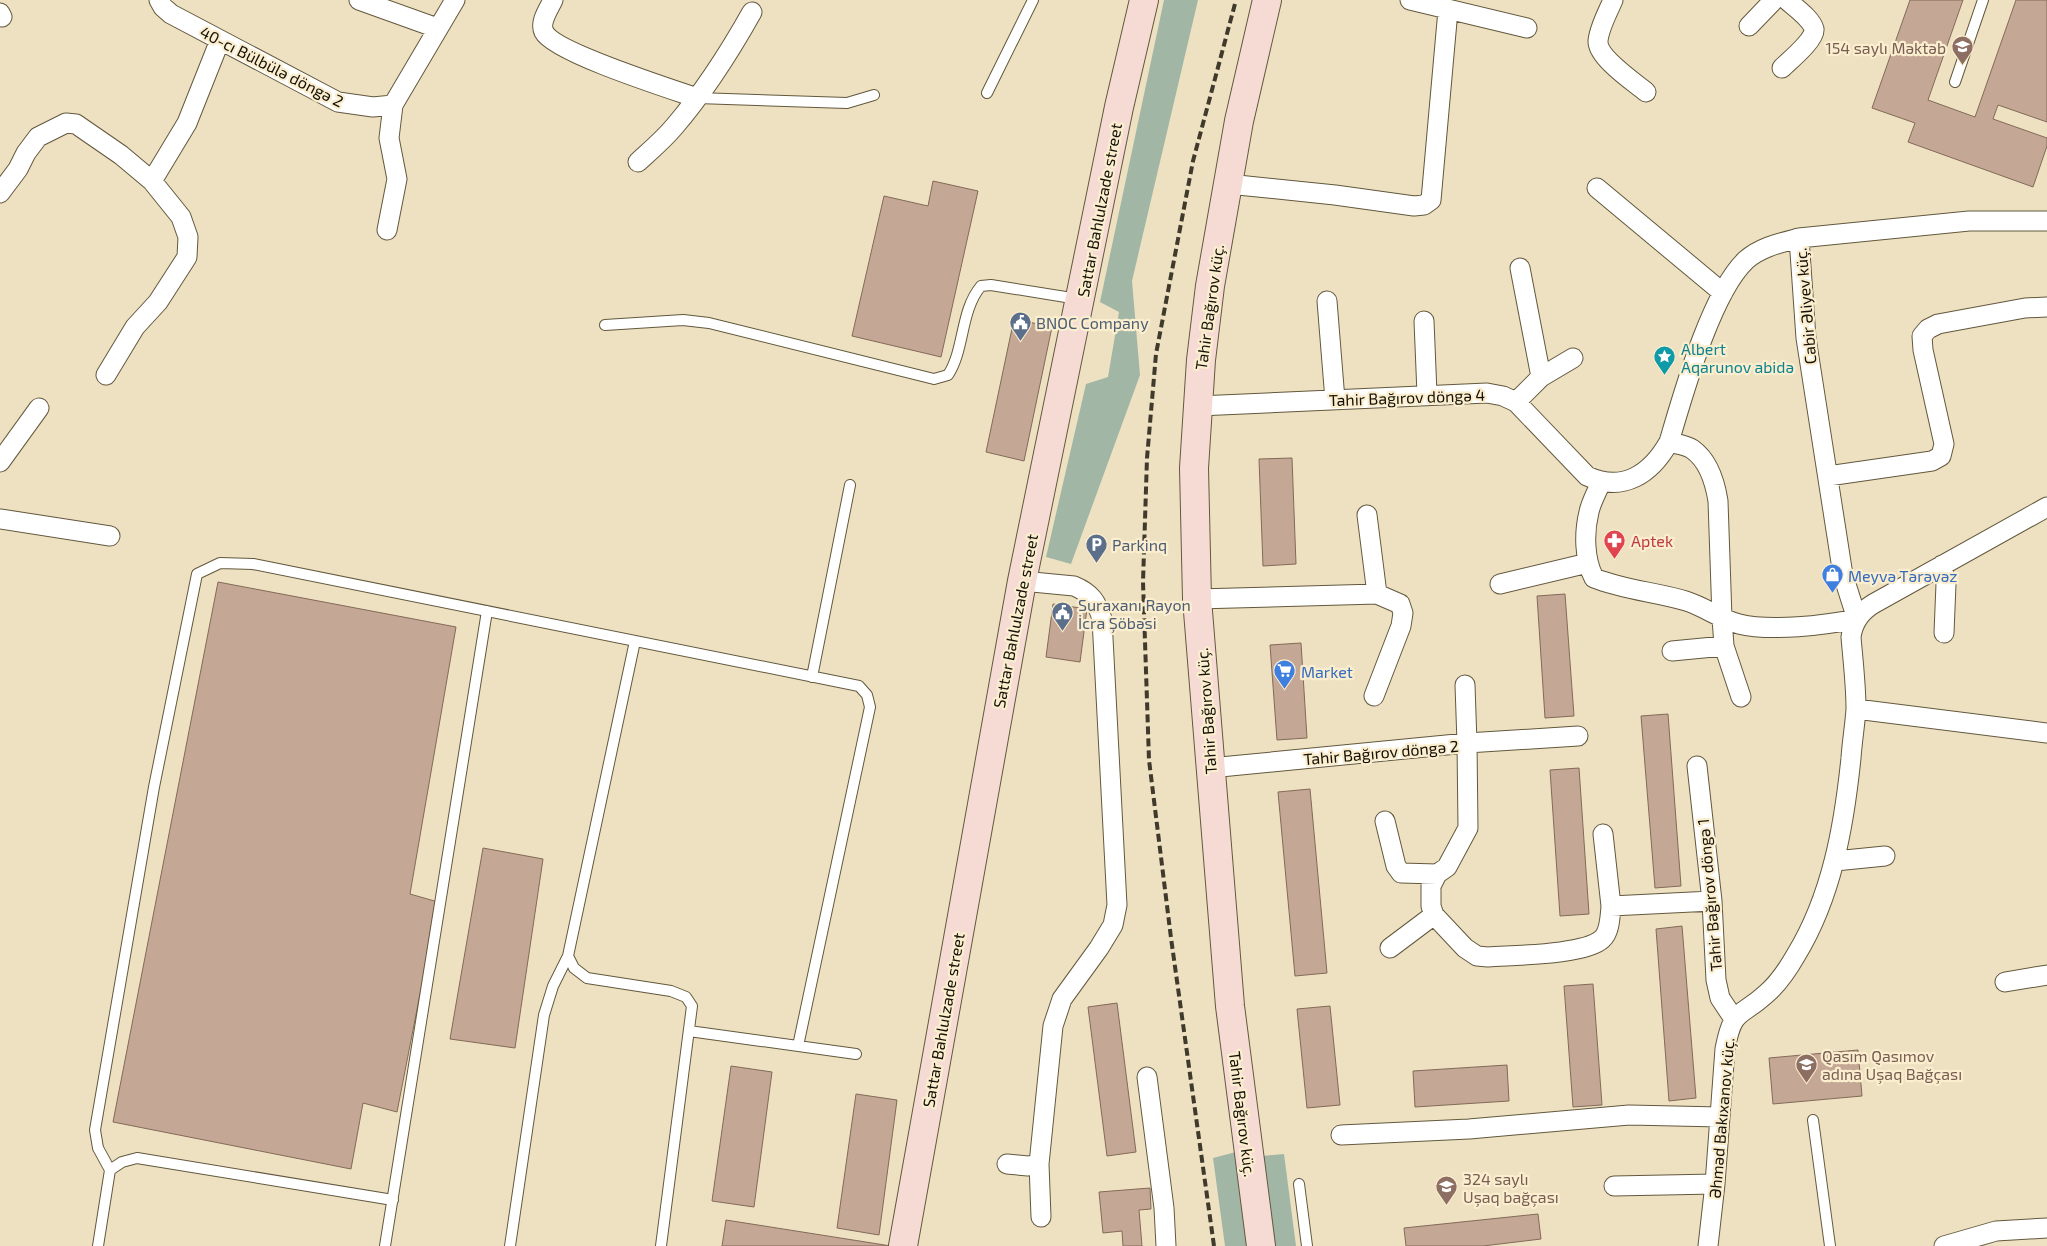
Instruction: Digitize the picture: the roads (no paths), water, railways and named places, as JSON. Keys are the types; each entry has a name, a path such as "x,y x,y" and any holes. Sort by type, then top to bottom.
{"main road":[{"name":"Sattar Bahlulzade street","path":"903,1246 1022,580 1081,300 1119,107 1144,0"},
{"name":"Tahir Bağırov küç.","path":"1261,1246 1230,1006 1197,599 1194,468 1210,286 1239,122 1267,0"}],"street":[{"name":"40-cı Bülbülə döngə 2","path":"159,0 163,7 171,14 338,102 373,107 392,105"},
{"path":"359,0 437,28"},
{"path":"388,230 397,179 389,138 392,105 455,0"},
{"path":"553,0 543,20 544,32 556,44 613,69 697,98"},
{"path":"1410,0 1527,28"},
{"path":"1613,0 1598,41 1599,49 1605,57 1646,92"},
{"path":"1749,26 1774,0"},
{"path":"1782,68 1812,37 1814,30 1810,23 1786,0"},
{"path":"1228,184 1335,195 1414,206 1424,205 1431,200 1448,10"},
{"path":"638,162 673,128 697,98 729,54 752,12"},
{"path":"152,181 187,123 220,40"},
{"path":"0,193 13,177 38,137 66,123 76,124 86,129 121,155 152,181 181,217 188,237 187,257 158,302 135,326 106,375"},
{"path":"1597,188 1723,293"},
{"name":"Cabir Əliyev küç.","path":"1857,619 1843,575 1806,338 1799,238 1968,221 2047,221"},
{"path":"1799,238 1772,245 1755,253 1745,261 1723,293 1704,335 1669,442 1661,456 1644,471 1621,482 1612,484 1601,482 1589,511 1586,544 1588,563 1594,578 1626,588 1687,601 1722,618 1740,624 1770,627 1830,624 1857,619 1864,610 1873,604 2047,507"},
{"path":"1520,268 1540,376"},
{"path":"1327,301 1334,400"},
{"path":"1828,476 1932,461 1941,456 1944,444 1923,350 1922,336 1928,329 1938,324 2025,308 2047,307"},
{"path":"1424,321 1427,394"},
{"path":"1516,402 1540,376 1573,358"},
{"name":"Tahir Bağırov döngə 4","path":"1198,406 1427,394 1487,393 1503,396 1516,402 1577,468 1587,476 1601,482"},
{"path":"0,462 39,408"},
{"path":"1669,442 1691,448 1704,461 1715,483 1718,501 1724,646 1741,697"},
{"path":"1367,515 1377,594"},
{"path":"0,519 110,536"},
{"path":"1500,584 1588,563"},
{"path":"1942,565 1946,584 1944,633"},
{"path":"1022,580 1074,586 1091,596 1098,604 1102,629 1117,905 1113,925 1099,948 1062,999 1053,1026 1039,1164 1041,1217"},
{"path":"1197,599 1377,594 1400,604 1403,613 1401,626 1374,696"},
{"name":"Əhməd Bakıxanov küç.","path":"1708,1246 1728,1031 1734,1019 1742,1010 1764,996 1787,970 1803,944 1835,861 1847,796 1856,709 1851,637 1852,626 1857,619"},
{"path":"1672,651 1724,646"},
{"path":"1465,685 1467,743 1578,736"},
{"path":"1856,709 2047,733"},
{"name":"Tahir Bağırov döngə 2","path":"1210,768 1467,743 1468,828 1447,866 1437,874 1432,886 1431,906 1434,915"},
{"name":"Tahir Bağırov döngə 1","path":"1697,766 1712,902 1716,980 1720,998 1734,1019"},
{"path":"1385,821 1396,866 1402,874 1437,874"},
{"path":"1390,948 1434,915 1465,948 1477,956 1488,957 1576,950 1591,946 1603,938 1608,928 1611,906 1603,834"},
{"path":"1835,861 1885,856"},
{"path":"1611,906 1712,902"},
{"path":"2005,982 2047,975"},
{"path":"1147,1077 1164,1208 1166,1246"},
{"path":"1341,1135 1469,1128 1629,1115 1720,1117"},
{"path":"1007,1164 1028,1166 1039,1164"},
{"path":"1614,1186 1715,1184"},
{"path":"1944,1246 1996,1231 2047,1228"}],"lane":[{"path":"987,93 1033,0"},
{"path":"1955,82 1983,0"},
{"path":"697,98 847,103 874,95"},
{"path":"605,325 683,320 709,323 934,379 948,375 954,365 972,297 982,286 990,285 1081,300"},
{"path":"812,676 850,485"},
{"path":"98,1246 110,1170 98,1148 95,1130 154,787 197,574 220,564 252,564 859,686 868,695 870,707 798,1046"},
{"path":"385,1246 487,611"},
{"path":"510,1246 544,1016 553,986 568,956 635,641"},
{"path":"568,956 574,968 587,978 671,991 686,997 692,1006 661,1246"},
{"path":"689,1032 856,1054"},
{"path":"1813,1120 1830,1246"},
{"path":"110,1170 122,1162 136,1158 393,1200"},
{"path":"1299,1184 1307,1246"}],"railway":[{"path":"1214,1246 1171,938 1149,760 1143,582 1147,458 1156,354 1193,161 1236,0"}],"place":[{"name":"154 saylı Məktəb","path":"1962,66"},
{"name":"BNOC Company","path":"1020,341"},
{"name":"Albert Aqarunov abidə","path":"1665,376"},
{"name":"Aptek","path":"1615,559"},
{"name":"Parkinq","path":"1096,563"},
{"name":"Meyvə Tərəvəz","path":"1832,594"},
{"name":"Suraxanı Rayon İcra Şöbəsi","path":"1062,632"},
{"name":"Market","path":"1285,690"},
{"name":"Qasım Qasımov adına Uşaq Bağçası","path":"1806,1083"},
{"name":"324 saylı Uşaq bağçası","path":"1447,1206"}]}
